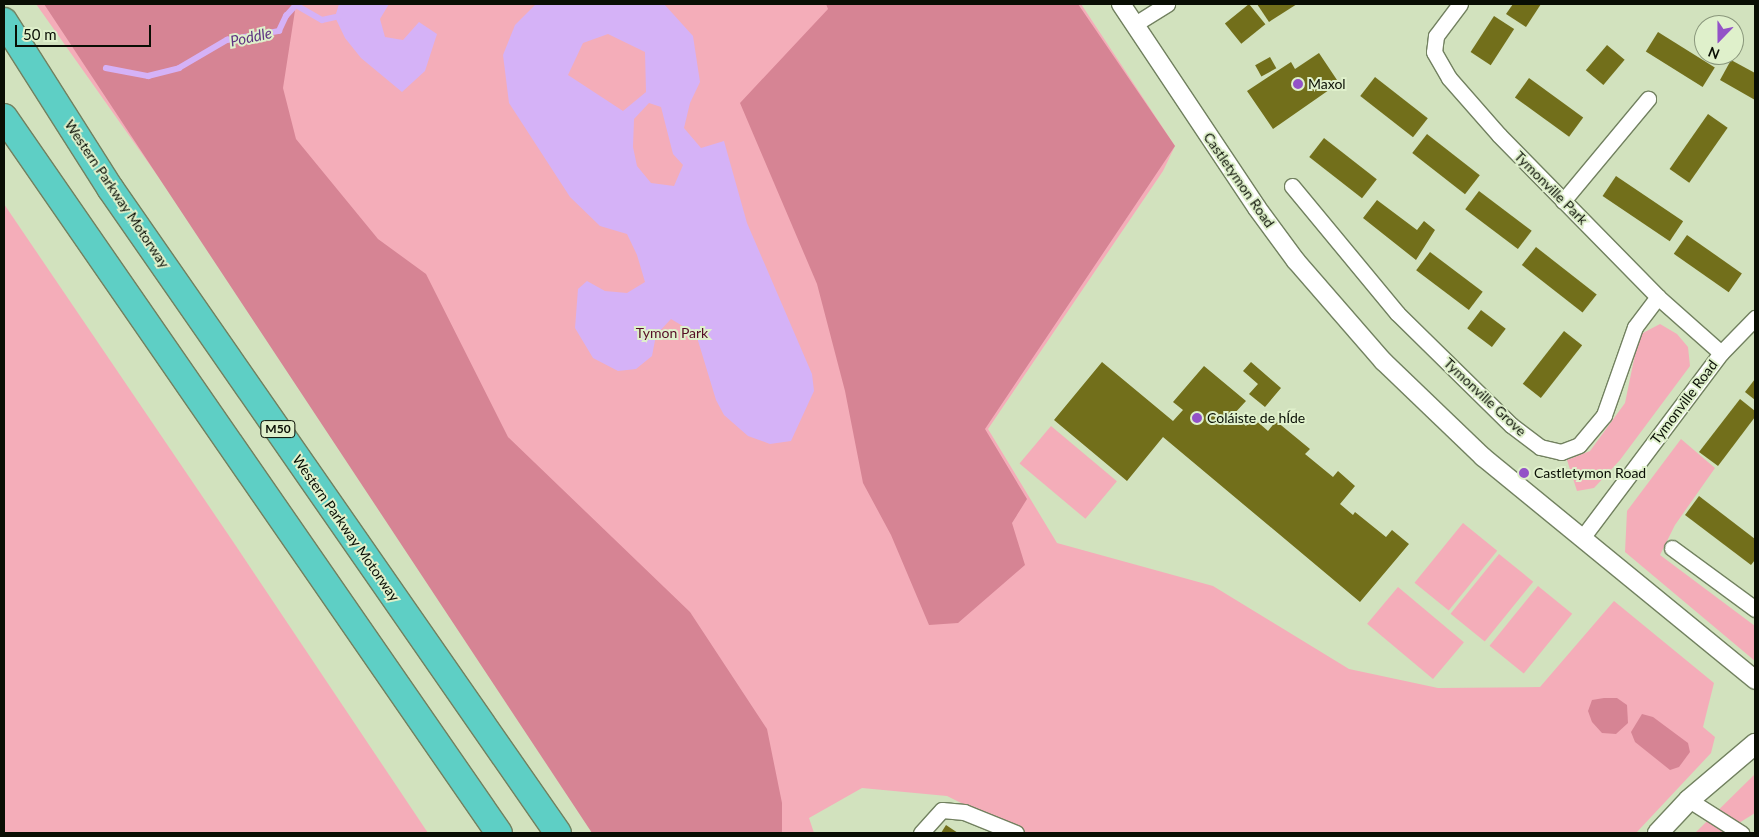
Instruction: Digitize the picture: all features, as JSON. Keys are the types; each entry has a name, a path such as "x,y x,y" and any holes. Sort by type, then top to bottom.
{"highway":[{"name":"Western Parkway Motorway","path":"4,21 116,196 558,833"},
{"path":"4,117 499,833"}],"main road":[{"path":"1658,833 1689,800 1755,744"}],"street":[{"name":"Castletymon Road","path":"1121,4 1257,208 1325,296 1383,361 1483,457 1755,680"},
{"path":"1135,24 1167,4"},
{"name":"Tymonville Park","path":"1460,4 1436,36 1434,52 1449,78 1492,128 1658,298 1721,353"},
{"path":"1563,201 1648,98"},
{"name":"Tymonville Grove","path":"1292,186 1398,313 1512,425 1540,447 1561,452 1579,445 1604,415 1635,327 1658,298"},
{"name":"Tymonville Road","path":"1582,538 1721,353 1755,318"},
{"path":"1672,548 1755,609"},
{"path":"1689,800 1741,833"},
{"path":"921,833 942,810 964,812 1016,833"}],"green space":[{"name":"Tymon Park","path":"36,4 1081,4 1175,146 1163,171 988,429 1057,543 1213,586 1349,669 1438,688 1540,687 1614,601 1714,683 1703,727 1715,737 1711,753 1636,833 1022,833 947,796 862,788 809,818 814,833 623,833"},
{"path":"4,204 236,546 428,833 4,833"},
{"path":"1660,324 1677,334 1688,347 1690,366 1620,460 1594,488 1577,491 1567,460 1590,451 1625,403 1639,335"},
{"path":"1051,426 1117,481 1085,519 1020,464"},
{"path":"1681,439 1715,468 1675,525 1660,555 1755,626 1755,661 1625,552 1627,511"},
{"path":"1463,523 1497,551 1449,611 1415,583"},
{"path":"1499,554 1533,582 1485,642 1451,614"},
{"path":"1538,586 1572,614 1524,674 1490,646"},
{"path":"1398,587 1464,642 1433,679 1367,624"},
{"path":"1755,774 1755,813 1723,833 1695,833"}],"shaded area":[{"path":"44,4 296,4 283,88 296,139 378,239 426,274 508,437 690,612 767,729 782,803 782,833 592,833"},
{"path":"339,4 389,4 380,19 385,37 403,40 419,22 437,34 425,71 402,92 361,58 345,38 335,17"},
{"path":"536,4 664,4 693,36 700,82 690,103 684,128 701,148 724,141 747,223 812,374 814,391 791,441 770,444 748,436 724,415 716,400 696,334 671,319 656,335 652,356 636,369 618,371 593,358 575,328 578,289 587,281 605,291 627,293 645,282 637,255 627,234 600,226 570,197 509,103 503,55 515,25","holes":["608,34 645,52 646,92 623,111 568,75 583,43","649,103 661,107 673,154 683,165 674,186 651,183 637,166 633,147 634,119"]},
{"path":"826,4 1078,4 1175,146 985,429 1027,499 1012,523 1025,565 958,623 929,625 891,535 863,483 845,391 817,284 740,103 828,9"},
{"path":"1617,698 1627,705 1628,723 1616,734 1602,733 1592,722 1588,711 1592,700"},
{"path":"1642,714 1653,717 1688,743 1690,752 1679,767 1670,770 1635,742 1631,732"}],"building":[{"path":"1249,4 1265,24 1241,44 1225,24"},
{"path":"1257,4 1297,4 1269,22"},
{"path":"1513,4 1541,4 1526,27 1506,14"},
{"path":"1494,16 1514,29 1491,65 1471,52"},
{"path":"1658,32 1694,54 1694,65 1711,65 1715,68 1703,87 1646,52"},
{"path":"1607,45 1625,60 1603,85 1586,70"},
{"path":"1319,53 1339,83 1273,129 1247,91 1291,62 1295,69"},
{"path":"1270,57 1276,68 1261,77 1255,65"},
{"path":"1728,65 1740,65 1755,73 1755,100 1720,80"},
{"path":"1375,77 1428,118 1413,137 1360,96"},
{"path":"1529,78 1583,117 1569,137 1515,97"},
{"path":"1708,114 1728,128 1689,183 1670,169"},
{"path":"1427,134 1480,175 1465,194 1412,153"},
{"path":"1324,138 1377,179 1362,198 1309,157"},
{"path":"1616,176 1683,221 1670,241 1603,196"},
{"path":"1479,191 1532,231 1518,249 1465,209"},
{"path":"1377,200 1417,230 1424,221 1435,230 1416,260 1363,218"},
{"path":"1687,235 1742,273 1729,292 1674,254"},
{"path":"1536,247 1597,294 1583,313 1522,265"},
{"path":"1430,252 1483,292 1469,310 1416,270"},
{"path":"1481,310 1506,329 1492,347 1467,328"},
{"path":"1564,331 1582,345 1541,398 1523,384"},
{"path":"1102,362 1173,421 1183,410 1173,402 1204,366 1246,401 1233,415 1246,426 1253,418 1268,431 1276,421 1310,449 1305,454 1333,477 1338,471 1355,486 1340,504 1353,515 1355,512 1386,537 1392,530 1409,544 1360,602 1163,437 1127,481 1054,420"},
{"path":"1251,362 1281,388 1265,407 1249,394 1258,384 1243,371"},
{"path":"1755,379 1755,400 1745,392"},
{"path":"1740,399 1755,411 1755,417 1718,466 1699,452"},
{"path":"1699,496 1755,539 1755,560 1751,565 1685,515"},
{"path":"946,825 958,833 941,833"}],"waterway":[{"name":"Poddle","path":"106,68 148,76 179,68 227,40 279,31 286,16 296,5 322,20 341,16"}],"place":[{"name":"Maxol","path":"1298,84"},
{"name":"Coláiste de hÍde","path":"1197,418"},
{"name":"Castletymon Road","path":"1524,473"}]}
